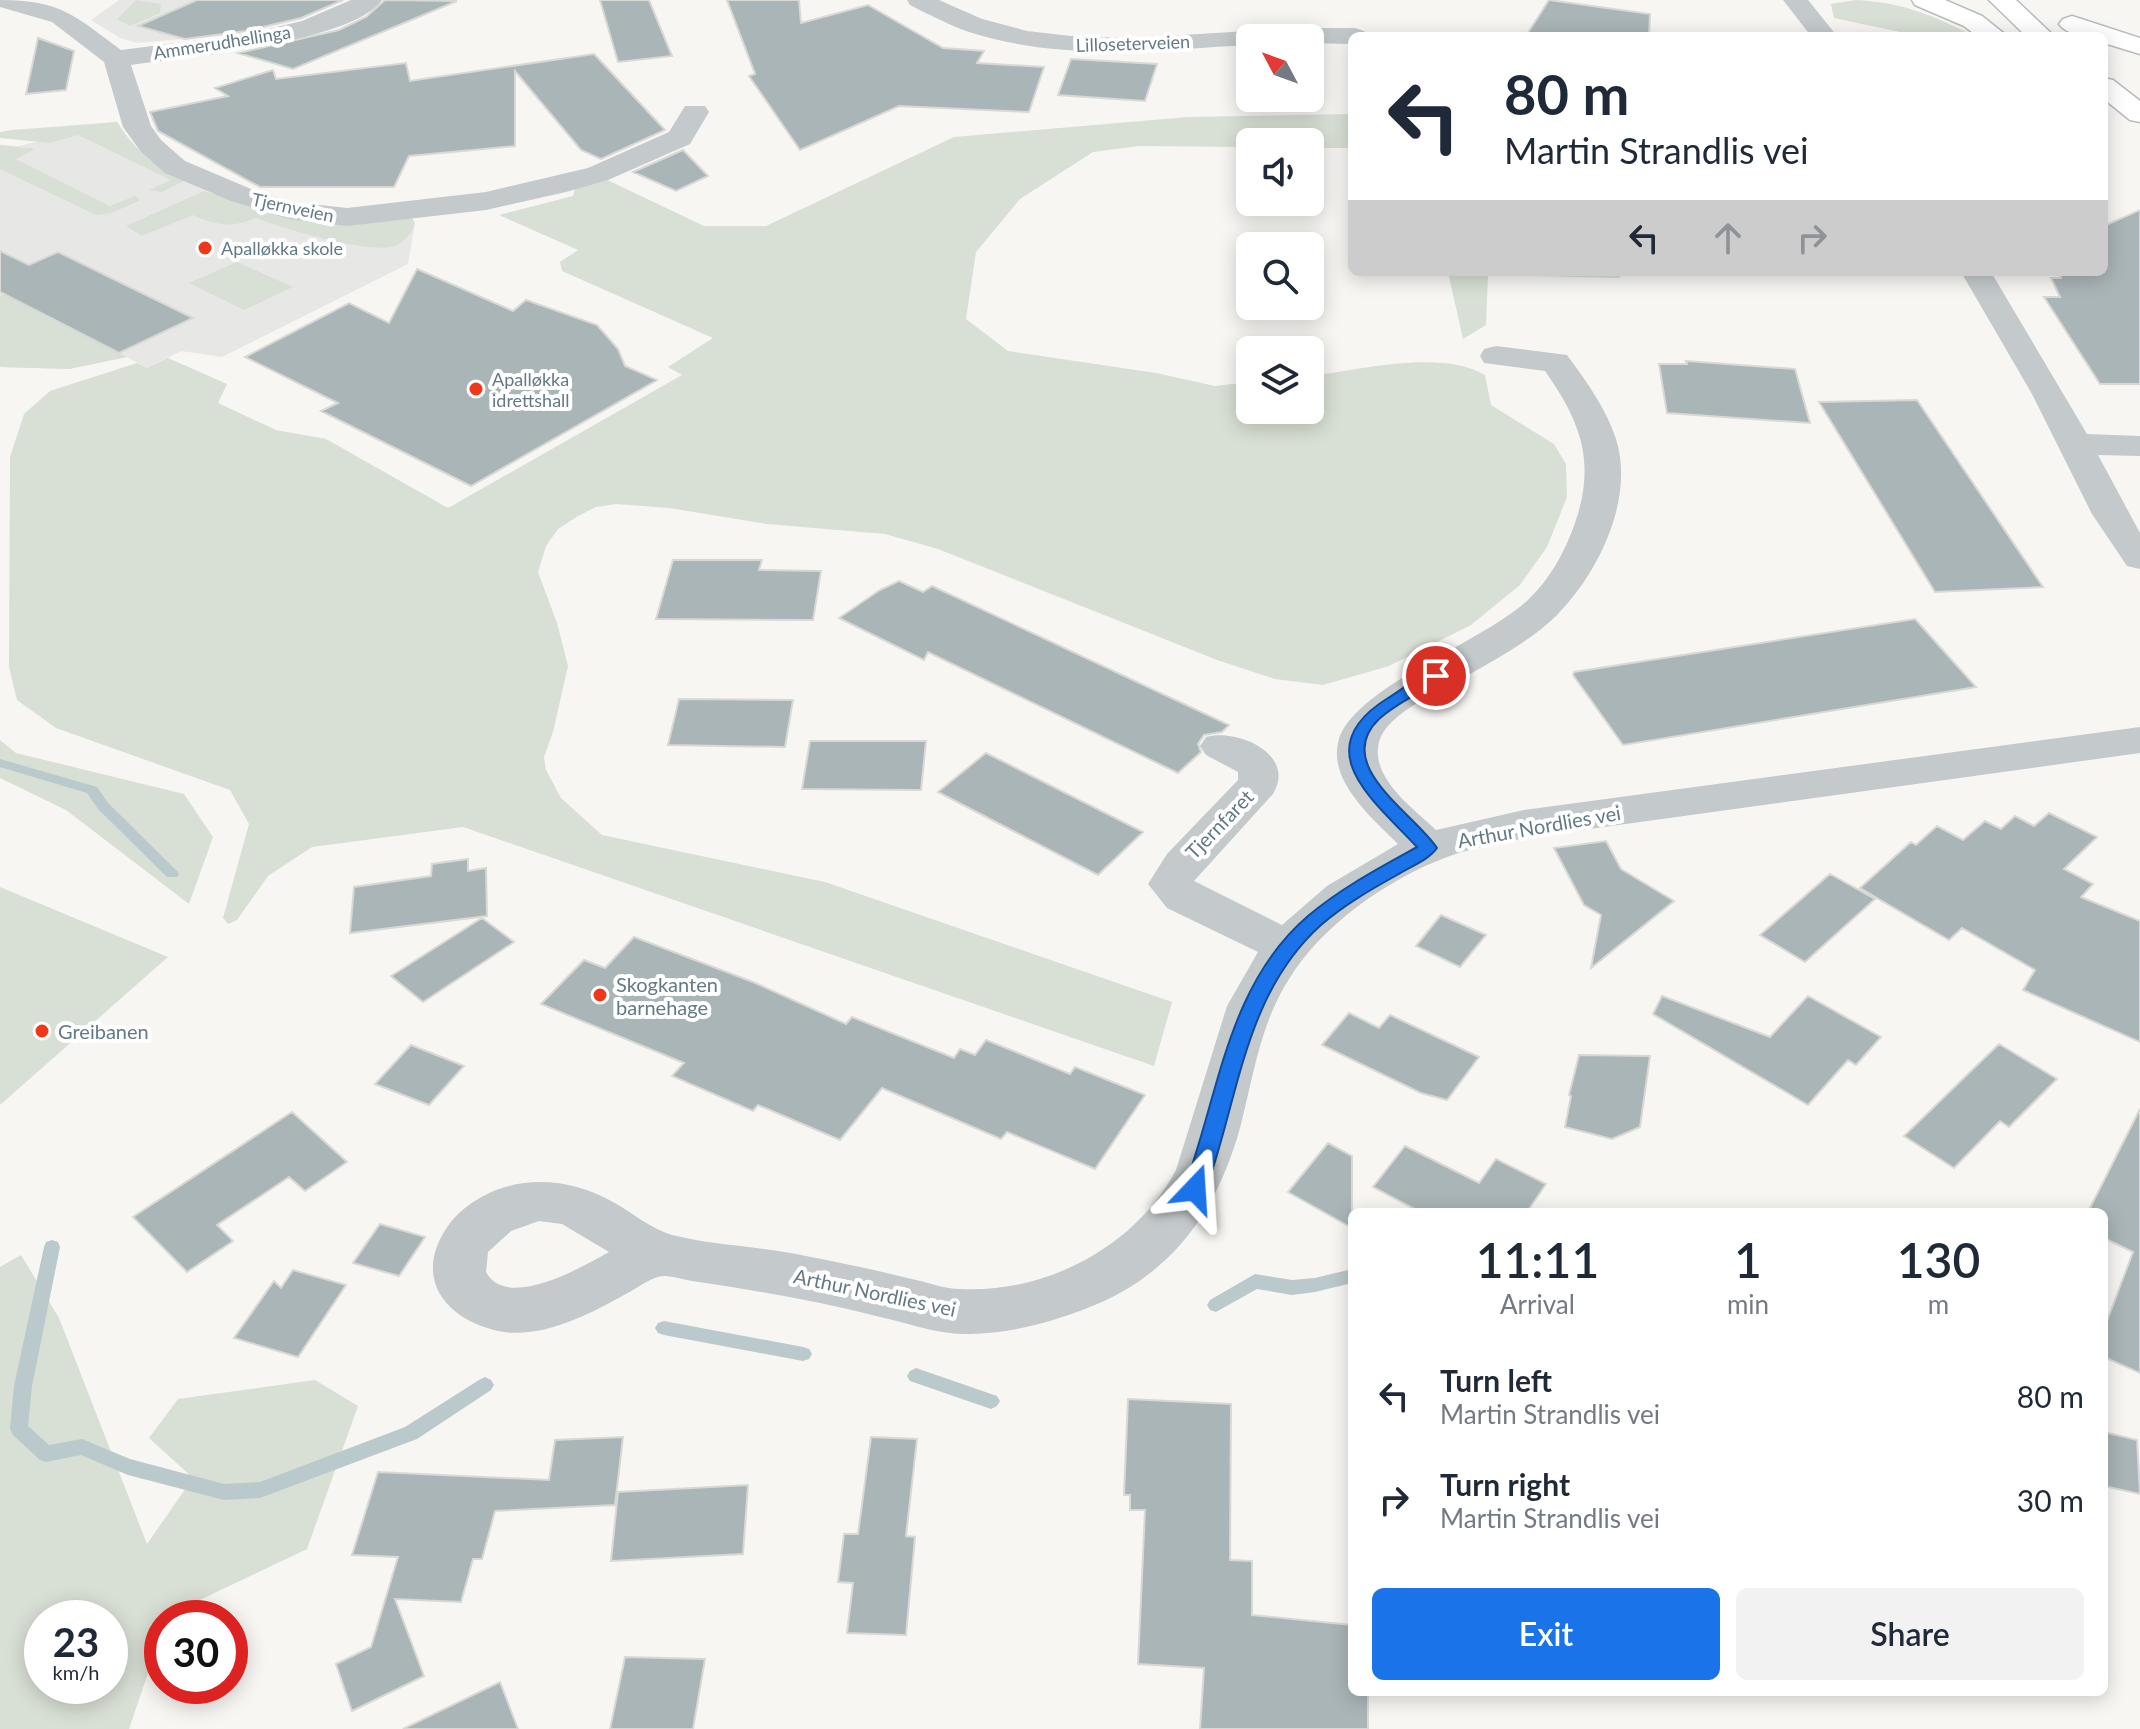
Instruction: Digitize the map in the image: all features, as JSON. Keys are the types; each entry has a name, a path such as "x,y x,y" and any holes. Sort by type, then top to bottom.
{"highway":[{"path":"1924,0 1953,11 1987,32"},
{"path":"2001,0 2037,32"},
{"path":"2071,22 2089,32"},
{"path":"2108,43 2134,57"},
{"path":"2108,50 2134,57"},
{"path":"2108,89 2136,111"},
{"path":"2108,96 2136,111"}],"street":[{"path":"3,0 61,17 116,59"},
{"name":"Ammerudhellinga","path":"116,59 281,35 333,20 370,0"},
{"name":"Lilloseterveien","path":"919,0 971,26 1042,44 1119,48 1303,33 1348,36"},
{"path":"1795,0 1821,32"},
{"name":"Tjernveien","path":"116,59 137,127 151,146 175,167 289,210 347,217 486,201 598,174 680,138 695,112"},
{"path":"1978,276 2041,379 2076,444 2103,506 2140,558"},
{"path":"1428,848 1370,786 1357,762 1355,745 1361,731 1371,716 1389,703 1506,634 1555,596 1584,546 1598,511 1605,481 1604,457 1589,412 1555,362 1496,356"},
{"path":"2076,444 2140,446"},
{"name":"Arthur Nordlies vei","path":"655,1252 765,1269 961,1312 1057,1297 1125,1263 1153,1242 1177,1217 1195,1189 1255,998 1288,947 1347,895 1428,848 1524,824 2140,740"},
{"name":"Tjernfaret","path":"1221,746 1260,768 1262,775 1258,784 1178,866 1170,884 1183,897 1288,947"}],"shaded area":[{"path":"119,0 339,0 249,33 137,43 120,38 91,20"},
{"path":"136,0 161,4 160,13 130,26 117,19"},
{"path":"1856,0 1886,3 1914,10 1966,32 1900,32 1834,18 1831,4"},
{"path":"1348,114 1348,148 1324,148 1324,128 1236,128 1236,147 1139,146 1093,152 1020,199 976,252 966,319 1008,351 1156,373 1215,386 1236,384 1236,424 1324,424 1324,374 1423,362 1467,367 1485,375 1491,405 1554,444 1566,464 1567,497 1547,547 1520,585 1471,625 1389,666 1323,685 1275,679 1217,660 938,549 885,534 767,524 669,508 616,504 596,507 558,529 546,546 538,572 557,623 568,666 544,757 546,770 561,798 602,835 825,882 1172,1002 1154,1066 463,827 312,847 268,876 237,920 228,924 223,918 249,824 230,790 56,728 17,700 9,667 10,457 24,414 50,391 137,363 147,368 168,358 227,384 218,403 276,430 326,439 448,508 682,375 668,367 713,338 562,271 560,262 578,250 499,215 573,196 576,185 601,177 704,226 766,226 954,137 1188,117"},
{"name":"Apalløkka skole","path":"117,122 135,148 154,164 206,191 250,205 412,218 415,223 408,264 222,357 181,351 147,368 127,357 69,369 0,367 0,145 19,146"},
{"path":"117,122 146,157 184,181 162,192 149,190 171,180 78,135 50,143 0,138 0,132 12,130"},
{"path":"0,145 35,149 16,159 110,206 135,196 140,200 112,213 96,215 0,169"},
{"path":"204,191 250,205 412,218 415,223 402,242 383,248 326,239 256,218 224,224 193,215 142,236 126,226"},
{"path":"237,262 293,287 244,310 189,283"},
{"path":"1449,276 1488,276 1486,325 1463,339"},
{"path":"1532,276 1620,276 1619,278"},
{"path":"4,294 127,357 69,369 0,367 0,296"},
{"path":"0,740 16,753 184,794 213,837 189,904 66,810 0,778"},
{"name":"Greibanen","path":"0,887 168,957 0,1105"},
{"path":"21,1255 59,1318 147,1544 193,1478 149,1438 178,1399 315,1380 358,1406 307,1549 200,1600 144,1600 144,1685 129,1729 0,1729 0,1267"}],"building":[{"path":"197,0 343,0 301,18 246,31 185,39 138,26"},
{"path":"385,0 457,1 293,69 238,53 339,30 366,17"},
{"path":"600,0 649,0 672,56 618,62"},
{"path":"727,0 799,0 801,23 868,5 943,48 984,51 977,63 1044,67 1029,112 899,106 800,150 749,76 755,74"},
{"path":"1549,0 1650,14 1649,32 1529,32"},
{"path":"38,38 74,51 66,90 26,94"},
{"path":"594,54 665,130 601,159 581,150 515,71 515,146 409,156 394,187 260,187 158,131 150,112 228,96 215,88 273,70 276,79 406,63 410,81"},
{"path":"1071,59 1157,64 1145,101 1058,95"},
{"path":"683,150 708,176 676,191 633,172"},
{"path":"2140,210 2140,384 2100,384 2044,297 2060,297 2051,278 2108,276 2108,224"},
{"path":"0,251 29,265 58,252 193,318 119,353 0,292"},
{"name":"Apalløkka idrettshall","path":"417,269 513,311 526,300 597,325 618,349 625,366 657,380 471,486 321,411 338,403 245,357 349,303 389,323"},
{"path":"1686,361 1795,369 1810,423 1667,413 1659,364 1687,364"},
{"path":"1917,400 2043,587 1935,592 1819,402"},
{"path":"673,560 762,560 759,570 821,571 813,620 656,619"},
{"path":"899,581 923,592 932,586 1229,725 1222,732 1204,735 1198,744 1201,752 1178,773 928,652 924,660 839,618"},
{"path":"1915,619 1976,687 1623,745 1573,675 1574,672"},
{"path":"679,699 793,700 785,747 668,745"},
{"path":"810,741 926,741 921,790 802,789"},
{"path":"986,753 1143,832 1098,875 938,792"},
{"path":"2049,813 2097,837 2064,869 2093,884 2081,897 2140,921 2140,1042 2023,990 2035,970 1962,928 1949,940 1860,888 1911,842 1916,845 1937,826 1963,840 1985,821 2001,829 2015,816 2034,826"},
{"path":"1606,841 1621,869 1674,901 1591,968 1601,915 1584,905 1554,848"},
{"path":"468,859 468,871 486,868 487,916 350,933 354,887 431,876 432,864"},
{"path":"1830,874 1875,899 1805,962 1760,935"},
{"path":"1441,915 1486,935 1460,967 1416,946"},
{"path":"482,918 514,942 423,1002 391,976"},
{"path":"634,937 753,982 846,1024 852,1017 954,1058 960,1049 975,1055 986,1040 1070,1074 1075,1067 1145,1095 1095,1169 1007,1132 1001,1139 882,1088 840,1140 758,1105 753,1111 672,1076 684,1063 541,1004 584,960 605,968"},
{"path":"1662,996 1770,1037 1808,996 1881,1037 1856,1065 1848,1060 1808,1105 1653,1014"},
{"path":"1349,1013 1379,1028 1390,1015 1479,1057 1447,1100 1421,1093 1322,1045"},
{"path":"1999,1044 2057,1079 2009,1127 2000,1121 1954,1168 1904,1136"},
{"path":"411,1045 464,1066 429,1105 375,1084"},
{"path":"1579,1055 1650,1056 1640,1127 1612,1139 1565,1127"},
{"path":"2140,1109 2140,1373 2108,1359 2108,1318 2133,1252 2108,1240 2108,1208 2090,1208"},
{"path":"292,1112 347,1162 305,1191 289,1177 217,1225 233,1241 187,1272 133,1217"},
{"path":"1328,1143 1352,1156 1352,1208 1348,1208 1348,1226 1288,1192"},
{"path":"1405,1146 1479,1183 1496,1159 1546,1184 1530,1208 1412,1208 1373,1187"},
{"path":"380,1224 425,1237 399,1276 353,1263"},
{"path":"293,1270 346,1285 298,1357 234,1338 274,1281 281,1288"},
{"path":"1128,1399 1231,1404 1230,1560 1252,1561 1252,1615 1348,1625 1348,1696 1368,1696 1368,1729 1200,1729 1204,1668 1138,1664 1145,1510 1130,1510 1130,1495 1124,1495"},
{"path":"2108,1433 2137,1440 2140,1494 2108,1487"},
{"path":"623,1437 615,1505 495,1511 482,1559 473,1559 461,1602 395,1599 424,1676 352,1711 336,1664 371,1647 398,1557 352,1555 378,1472 549,1480 555,1440"},
{"path":"871,1437 917,1439 906,1536 915,1537 906,1635 847,1633 853,1583 838,1582 844,1534 858,1534"},
{"path":"748,1485 743,1554 611,1561 618,1492"},
{"path":"625,1657 705,1659 693,1729 610,1729"},
{"path":"500,1682 518,1729 403,1729"}],"waterway":[{"path":"0,763 92,790 103,806 172,874"},
{"path":"52,1247 23,1386 19,1429 46,1454 82,1447 128,1467 224,1492 260,1490 411,1433 485,1385"},
{"path":"1216,1305 1255,1281 1292,1288 1348,1277"},
{"path":"664,1328 803,1354"},
{"path":"916,1376 991,1401"}],"place":[{"name":"Apalløkka skole","path":"205,248"},
{"name":"Apalløkka idrettshall","path":"476,389"},
{"name":"Skogkanten barnehage","path":"600,995"},
{"name":"Greibanen","path":"42,1031"}],"route":[{"path":"1195,1189 1210,1147 1237,1046 1255,998 1271,969 1313,922 1347,895 1428,848 1370,786 1357,762 1355,745 1371,716 1436,676"}]}
